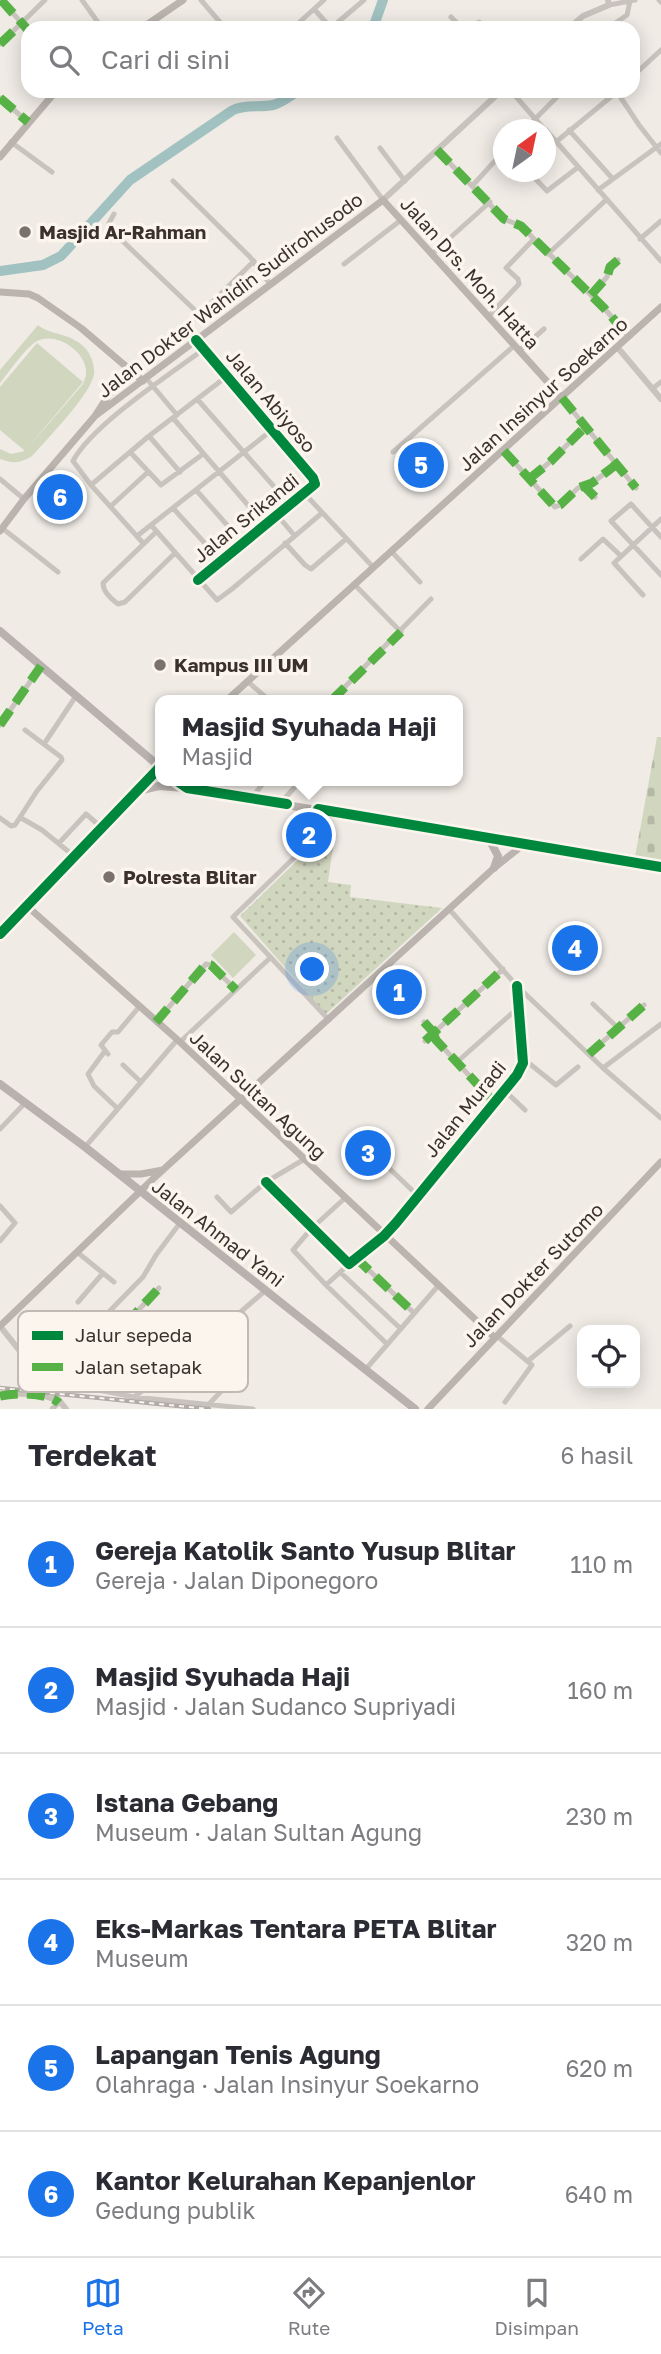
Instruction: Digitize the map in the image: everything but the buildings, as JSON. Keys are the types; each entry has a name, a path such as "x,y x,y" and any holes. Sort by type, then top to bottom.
{"main road":[{"path":"152,21 183,0"},
{"path":"0,157 50,98"},
{"name":"Jalan Drs. Moh. Hatta","path":"383,200 562,398"},
{"name":"Jalan Dokter Wahidin Sudirohusodo","path":"95,416 383,200"},
{"path":"0,292 29,294 38,298 81,328 145,380"},
{"name":"Jalan Insinyur Soekarno","path":"232,695 661,307"},
{"name":"Jalan Dokter Wahidin Sudirohusodo","path":"1,529 95,416 127,367"},
{"path":"0,631 155,763"},
{"path":"0,934 155,772"},
{"path":"135,792 159,786 187,788 661,867"},
{"path":"489,839 498,856 494,868"},
{"path":"20,1311 141,1192 494,868 523,845"},
{"name":"Jalan Sultan Agung","path":"27,906 242,1099 344,1199 496,1337"},
{"name":"Jalan Ahmad Yani","path":"3,1086 368,1367 415,1409"},
{"name":"Jalan Dokter Sutomo","path":"430,1407 661,1163"},
{"path":"118,1174 141,1174 166,1169"},
{"path":"3,1328 18,1313"}],"street":[{"path":"1,0 21,22"},
{"path":"24,21 46,0"},
{"path":"82,0 97,21"},
{"path":"201,0 219,21"},
{"path":"301,21 324,0"},
{"path":"339,21 363,0"},
{"path":"577,21 609,2 633,1 626,15 618,21"},
{"path":"314,9 325,21"},
{"path":"451,17 455,21"},
{"path":"0,44 21,24"},
{"path":"640,70 661,50"},
{"path":"0,98 28,122"},
{"path":"337,138 383,200 493,98"},
{"path":"517,98 536,118 557,98"},
{"path":"609,98 556,142 661,261"},
{"path":"622,98 659,146 661,153"},
{"path":"569,130 612,178"},
{"path":"10,142 52,172"},
{"path":"598,190 659,146"},
{"path":"380,148 405,181"},
{"path":"437,150 505,219 518,224 591,295 629,337"},
{"path":"473,185 493,162"},
{"path":"538,182 549,191 577,168"},
{"path":"173,181 254,261 270,284"},
{"path":"548,254 606,200"},
{"path":"432,254 490,202"},
{"path":"114,214 109,223 112,232 200,315"},
{"path":"344,264 401,220"},
{"path":"640,239 661,221"},
{"path":"489,316 519,284 518,279 506,269 533,240"},
{"path":"591,295 618,260"},
{"path":"188,326 254,261"},
{"path":"393,452 544,329"},
{"name":"Jalan Abiyoso","path":"197,341 313,478 315,484"},
{"path":"618,348 661,399"},
{"path":"143,543 75,466 74,458 93,436 204,349"},
{"path":"91,485 226,377"},
{"path":"145,380 203,454 265,525"},
{"path":"652,389 661,382"},
{"path":"562,398 636,488"},
{"path":"198,400 291,506"},
{"path":"529,479 557,456 586,426"},
{"path":"137,536 272,430"},
{"path":"149,436 180,472"},
{"path":"503,450 555,507 561,505 575,490 617,464"},
{"path":"130,452 161,485 203,454"},
{"path":"111,506 148,472"},
{"path":"0,479 24,499"},
{"name":"Jalan Srikandi","path":"198,580 315,484"},
{"path":"584,486 595,498"},
{"path":"196,490 243,543"},
{"path":"305,494 373,567"},
{"path":"661,537 631,504 612,519 613,525 661,575"},
{"path":"173,508 221,561"},
{"path":"150,525 214,598 220,599 322,513"},
{"path":"278,516 295,535"},
{"path":"643,595 614,565 661,519"},
{"path":"1,529 58,572"},
{"path":"156,532 103,583 103,589 118,604 125,602 175,553"},
{"path":"285,543 311,569 346,539"},
{"path":"581,559 603,539 621,556"},
{"path":"391,551 420,582"},
{"path":"354,584 401,632"},
{"path":"337,695 431,599"},
{"path":"0,725 41,666"},
{"path":"247,681 263,695"},
{"path":"44,744 76,696"},
{"path":"0,818 13,826 62,760 25,730"},
{"path":"251,799 261,786"},
{"path":"284,804 297,786"},
{"path":"59,843 86,814 102,827"},
{"path":"21,818 74,856"},
{"path":"299,853 234,914 234,920 329,1020"},
{"path":"449,909 517,986 603,1068 661,1118"},
{"path":"85,1147 179,1042 270,958"},
{"path":"156,1022 206,964 211,965 236,990"},
{"path":"425,1041 503,970"},
{"name":"Jalan Muradi","path":"326,1285 384,1236 523,1063 517,986"},
{"path":"593,1004 618,1028"},
{"path":"589,1054 644,1005"},
{"path":"118,1110 94,1086 88,1074 106,1052 101,1045 112,1032 118,1032 139,1007"},
{"path":"457,1062 519,1007"},
{"path":"424,1022 436,1040 494,1102"},
{"path":"603,1068 661,1024"},
{"path":"523,1063 530,1064 556,1085 578,1067"},
{"path":"122,1065 141,1082"},
{"path":"504,1090 525,1110"},
{"path":"0,1129 22,1101"},
{"path":"216,1197 231,1212 265,1182 303,1160"},
{"path":"387,1166 418,1196"},
{"path":"265,1182 349,1264"},
{"path":"344,1199 312,1228 293,1250 387,1344"},
{"path":"0,1206 15,1223 0,1241"},
{"path":"109,1311 143,1277 180,1223"},
{"path":"78,1252 114,1282"},
{"path":"356,1258 414,1313"},
{"path":"340,1272 401,1329"},
{"path":"78,1302 103,1273"},
{"path":"368,1367 438,1286"},
{"path":"138,1311 159,1288"},
{"path":"242,1311 266,1290"},
{"path":"505,1402 531,1369 532,1365 528,1361 570,1326"},
{"path":"3,1328 18,1347"},
{"name":"Jalan Sultan Agung","path":"496,1337 528,1361"},
{"path":"53,1392 60,1403"},
{"path":"109,1392 253,1409"},
{"path":"134,1397 140,1392"},
{"path":"209,1404 220,1392"},
{"path":"0,1396 39,1396 55,1399 66,1409"},
{"path":"52,1409 60,1403"}],"green space":[{"path":"38,325 74,340 86,349 91,357 94,374 77,404 32,456 17,462 0,459 0,449 11,454 25,451 83,384 86,375 82,358 76,351 61,341 45,339 37,341 28,349 0,383 0,370"},
{"path":"37,343 83,382 25,451 0,430 0,387"},
{"path":"657,737 661,737 661,861 635,857"},
{"path":"327,837 334,839 328,882 351,885 350,897 442,908 326,1014 240,916 307,851"},
{"path":"234,932 256,955 233,978 211,955"}],"waterway":[{"path":"376,21 383,0"},
{"path":"0,271 43,265 61,256 130,180 233,110 268,106 288,98"}],"railway":[{"path":"0,1388 18,1390"},
{"path":"40,1392 209,1409"}],"marked path":[{"path":"1,0 21,22"},
{"path":"0,44 21,24"},
{"path":"0,98 28,122"},
{"path":"437,150 504,219 521,226 604,308 629,337"},
{"path":"591,295 618,260"},
{"path":"562,398 636,488"},
{"path":"529,479 586,426"},
{"path":"504,451 555,507 578,488 592,483 617,464"},
{"path":"584,486 595,497"},
{"path":"337,695 401,632"},
{"path":"0,725 41,666"},
{"path":"156,1022 206,964 211,965 236,990"},
{"path":"425,1041 503,969"},
{"path":"589,1054 644,1005"},
{"path":"424,1022 435,1034"},
{"path":"434,1035 494,1102"},
{"path":"356,1258 414,1313"},
{"path":"138,1311 159,1288"},
{"path":"0,1396 39,1395 59,1403"}],"cycle path":[{"path":"196,340 313,478 315,484 198,580"},
{"path":"0,934 155,772"},
{"path":"184,786 287,804"},
{"path":"318,809 661,867"},
{"path":"266,1182 349,1264 396,1223 517,1075 523,1063 517,986"}],"place":[{"name":"Masjid Ar-Rahman","path":"25,232"},
{"name":"Lapangan Tenis Agung","path":"421,465"},
{"name":"Kantor Kelurahan Kepanjenlor","path":"60,497"},
{"name":"Kampus III UM","path":"160,665"},
{"name":"Masjid Syuhada Haji","path":"309,835"},
{"name":"Polresta Blitar","path":"109,877"},
{"name":"Eks-Markas Tentara PETA Blitar","path":"575,948"},
{"name":"Gereja Katolik Santo Yusup Blitar","path":"399,992"},
{"name":"Istana Gebang","path":"368,1153"}]}
